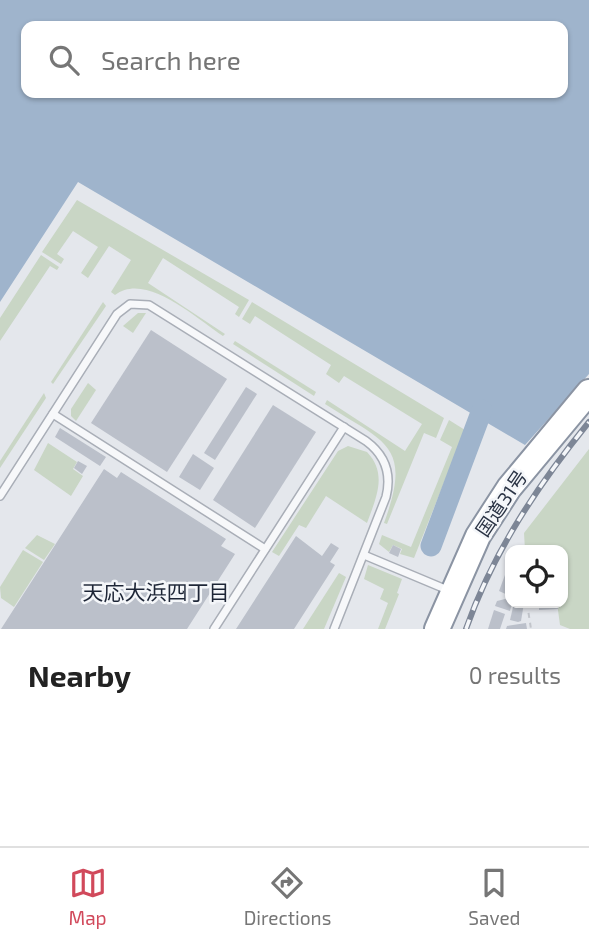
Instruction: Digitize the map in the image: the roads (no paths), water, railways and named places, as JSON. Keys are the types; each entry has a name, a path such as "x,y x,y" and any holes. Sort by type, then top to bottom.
{"highway":[{"name":"国道31号","path":"437,629 478,536 509,488 589,392"}],"lane":[{"path":"0,496 117,314 130,304 141,303 158,309 376,448 383,457 389,477 386,497 334,629"},
{"path":"53,414 265,549"},
{"path":"214,629 344,427"},
{"path":"364,555 452,592"}],"water":[{"path":"0,0 589,0 589,374 525,445 78,182 0,302"}],"waterway":[{"path":"431,546 482,410"}],"railway":[{"path":"466,629 489,573 518,520 589,422"}],"district":[{"name":"天応大浜四丁目","path":"156,591"}]}
